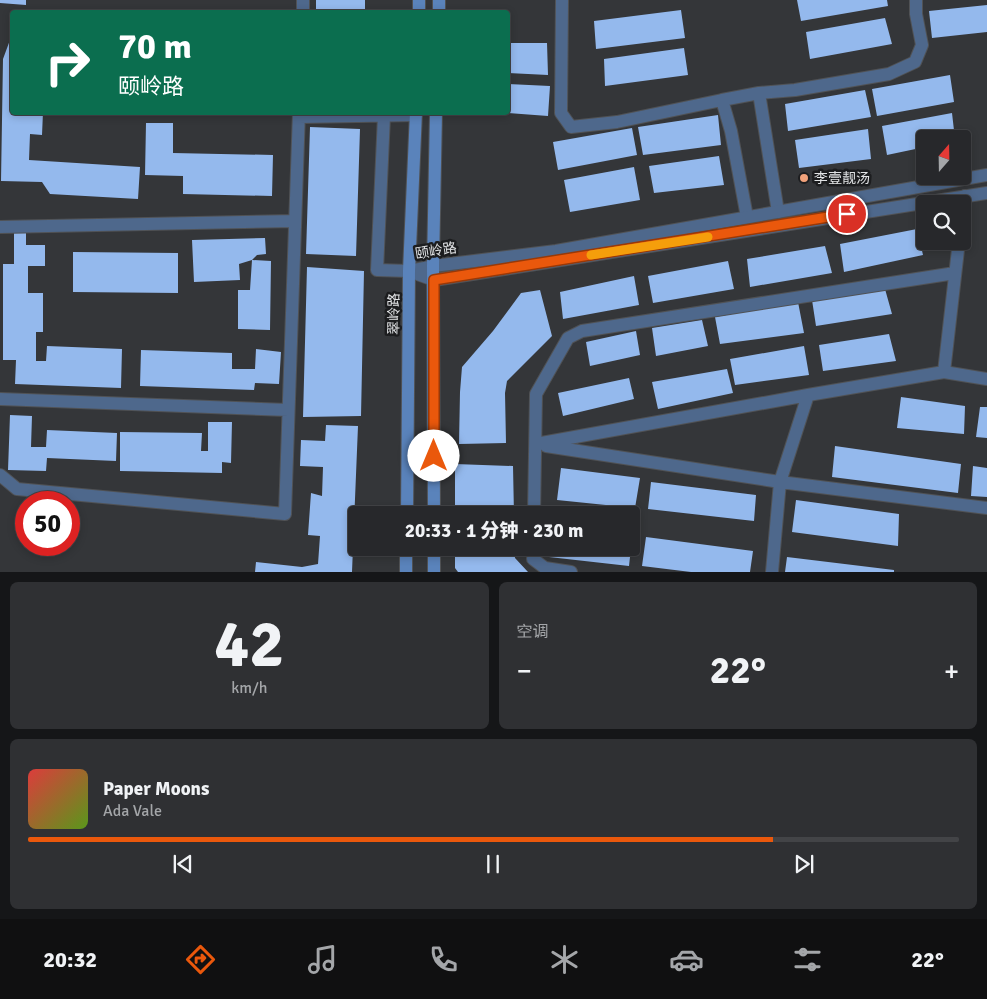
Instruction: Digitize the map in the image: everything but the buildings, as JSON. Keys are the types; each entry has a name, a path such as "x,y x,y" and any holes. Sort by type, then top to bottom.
{"main road":[{"name":"翠岭路","path":"407,506 409,271 416,115"},
{"path":"434,506 433,266 436,115"},
{"path":"406,556 406,572"},
{"path":"434,556 434,572"}],"street":[{"path":"562,0 561,113 571,127 617,122 759,93 795,90 889,74 915,62 922,45 916,14 916,0"},
{"path":"759,93 778,212"},
{"path":"722,100 731,131 747,217"},
{"path":"0,475 17,489 285,514 299,115 400,115"},
{"path":"384,116 377,270 409,271"},
{"name":"颐岭路","path":"409,271 433,266 556,251 987,175"},
{"name":"颐岭路","path":"970,195 987,192"},
{"name":"颐岭路","path":"409,271 434,280 916,204"},
{"path":"0,227 295,221"},
{"path":"944,372 958,250"},
{"path":"534,506 536,394 568,338 582,331 955,273"},
{"path":"536,444 944,372 987,378"},
{"path":"772,572 780,482 808,395"},
{"path":"0,399 288,410"},
{"path":"536,444 780,482 987,508"},
{"path":"534,556 534,559 544,568 572,572"}],"slow traffic":[{"path":"591,255 708,237"}],"place":[{"name":"李壹靓汤","path":"804,178"}],"route":[{"path":"434,456 434,280 847,214"}]}
